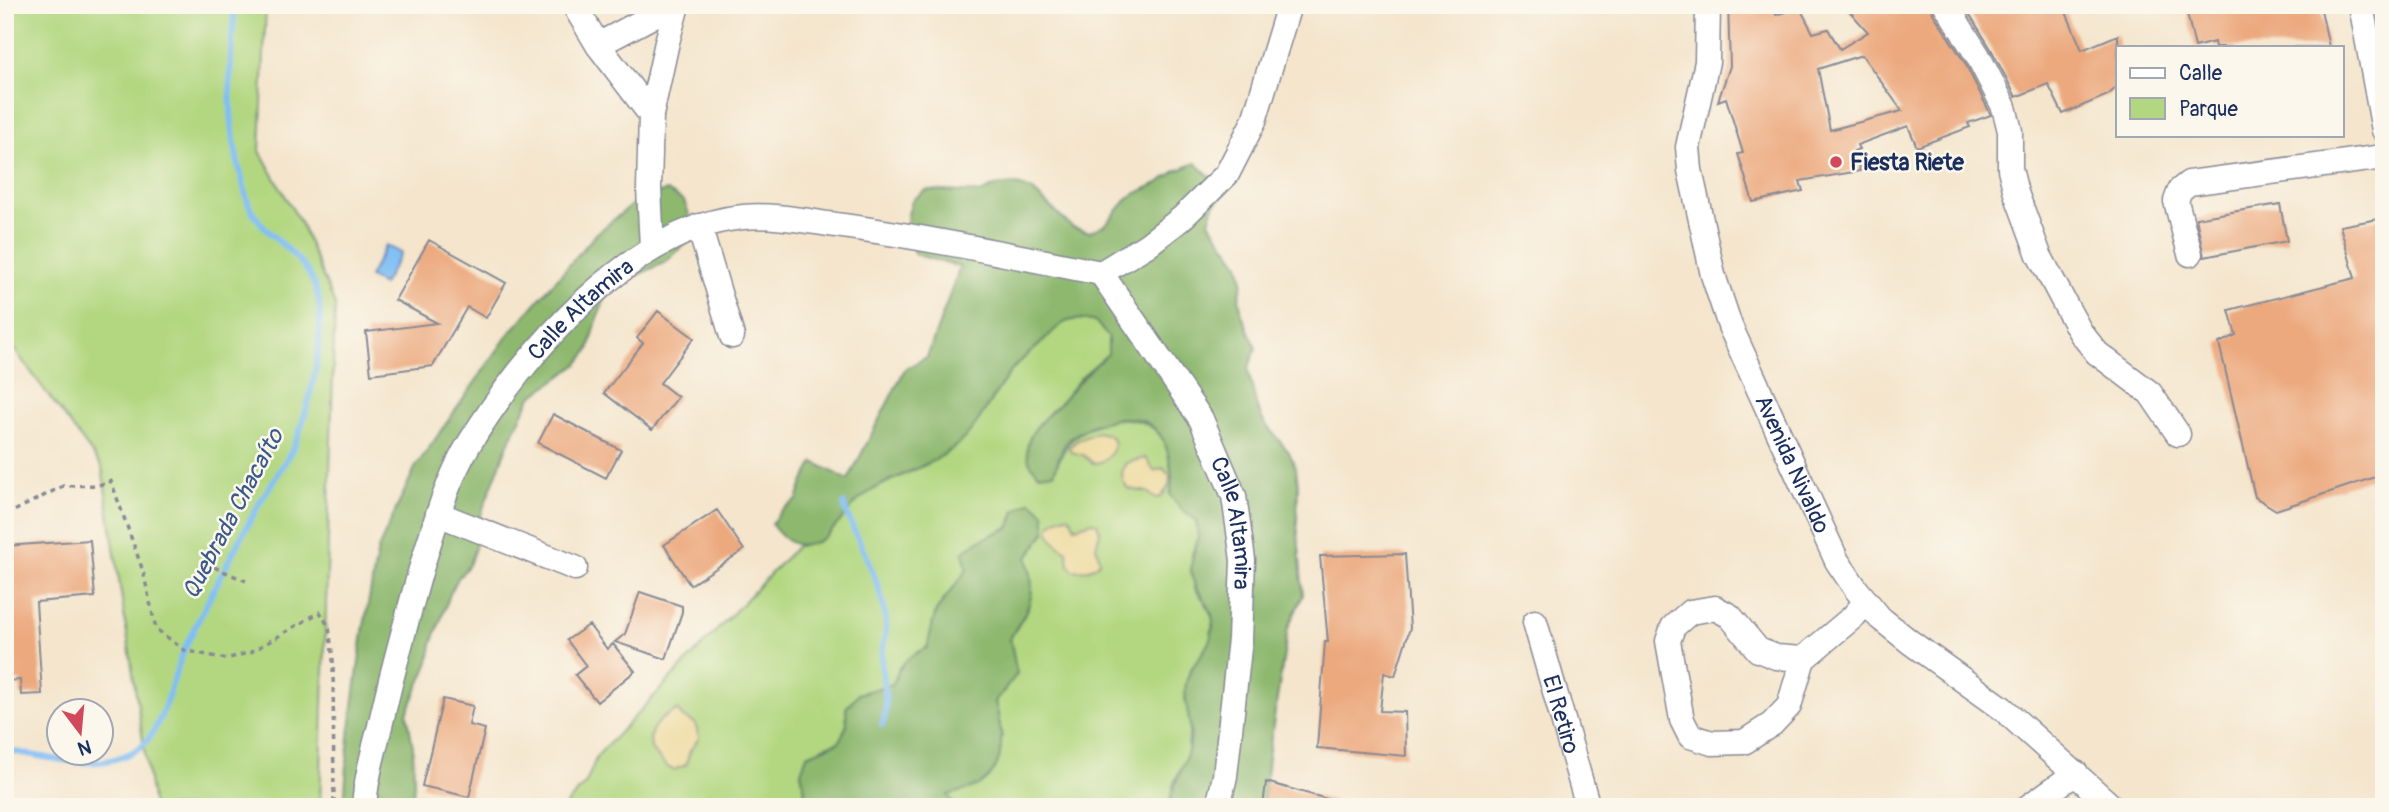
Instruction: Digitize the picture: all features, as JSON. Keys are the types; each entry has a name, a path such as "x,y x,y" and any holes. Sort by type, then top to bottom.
{"street":[{"path":"575,5 598,45 651,115"},
{"path":"598,45 675,5"},
{"path":"652,247 649,188 651,115 675,5"},
{"path":"1101,273 1182,218 1227,174 1254,121 1289,5"},
{"name":"Avenida Nivaldo","path":"1708,5 1707,62 1688,146 1690,170 1713,275 1730,326 1837,561 1880,618 2002,708 2112,807"},
{"path":"1946,5 1978,56 2004,107 2010,131 2010,169 2016,193 2039,255 2066,306 2081,333 2097,353 2150,393 2178,434"},
{"path":"2361,5 2384,130"},
{"path":"2190,254 2176,201 2180,190 2189,183 2384,157"},
{"name":"Calle Altamira","path":"364,807 398,649 438,514 468,445 509,387 557,328 607,279 652,247 699,226 746,217 798,220 892,233 1101,273 1201,419 1234,496 1243,560 1240,626 1225,776 1218,807"},
{"path":"699,226 732,336"},
{"path":"438,514 575,568"},
{"path":"1803,659 1776,657 1758,650 1730,616 1715,608 1690,612 1673,627 1668,641 1682,720 1690,736 1712,743 1744,741 1772,724 1789,706 1803,659 1854,616 1867,601"},
{"name":"El Retiro","path":"1535,622 1588,807"},
{"path":"2028,807 2076,773"}],"path":[{"path":"6,515 63,486 99,485 111,481 143,571 156,629 184,650 226,659 251,652 320,612 329,627 333,660 334,807"},
{"path":"208,564 247,581"}],"green space":[{"path":"5,5 266,5 260,151 302,226 335,305 320,807 153,807 102,467 5,337"},
{"path":"1196,163 1226,192 1214,205 1209,222 1239,264 1243,281 1239,298 1242,315 1256,348 1248,370 1257,408 1265,424 1289,452 1296,468 1298,485 1297,522 1303,595 1288,628 1263,807 1169,807 1190,741 1186,683 1192,667 1210,640 1213,621 1210,609 1191,573 1198,536 1196,520 1181,509 1170,495 1171,467 1160,435 1146,422 1136,419 1112,419 1089,427 1070,439 1062,450 1054,473 1039,474 1029,461 1028,442 1036,427 1108,354 1108,337 1096,322 1076,319 1063,323 1014,367 974,427 958,444 935,460 871,491 818,541 798,545 783,538 771,524 782,510 797,500 814,462 848,480 905,369 927,357 960,267 914,254 907,218 912,200 926,190 980,193 996,186 1014,184 1032,190 1072,227 1089,232 1105,225 1129,197"},
{"path":"667,191 684,201 689,214 689,240 666,262 618,284 605,300 589,350 578,364 531,397 508,444 481,514 469,565 450,594 432,644 429,662 407,713 413,747 412,807 344,807 349,736 363,632 378,549 415,468 508,335 596,234 634,203"},
{"path":"1078,318 1096,322 1108,337 1108,354 1083,375 1048,414 1054,473 1066,446 1085,430 1115,419 1141,422 1157,431 1164,441 1177,501 1184,511 1196,520 1198,537 1192,554 1195,589 1206,603 1213,619 1211,637 1205,653 1192,667 1185,700 1190,717 1188,753 1173,785 1169,807 956,807 948,795 1002,737 995,702 1010,680 1014,657 1010,639 1028,609 1031,574 1027,558 1037,545 1015,511 1010,527 993,534 935,613 927,648 899,667 894,684 858,694 846,708 847,725 839,742 822,747 801,772 805,790 800,807 564,807 586,783 597,756 797,546 827,534 853,505 873,489 949,451 974,425 1016,365 1057,327"},
{"path":"1031,501 1044,513 1046,531 1027,558 1032,592 1027,609 1010,638 1017,674 995,702 1001,735 996,768 989,777 973,788 948,795 956,807 800,807 805,790 801,772 807,755 839,742 847,725 846,708 858,694 893,684 905,661 927,648 937,610 967,569 963,552 978,541 1010,527 1015,511"}],"sand":[{"path":"1097,432 1110,435 1114,443 1105,460 1093,463 1083,455 1071,452 1069,448 1076,441"},
{"path":"1146,458 1154,471 1163,468 1170,476 1169,486 1161,497 1155,498 1147,492 1129,489 1123,480 1126,463"},
{"path":"1066,516 1070,517 1075,527 1097,523 1100,532 1096,547 1100,561 1092,568 1073,570 1069,565 1067,551 1052,537 1052,523"},
{"path":"677,710 684,718 695,723 699,738 690,751 686,765 674,770 652,751 650,737 659,721"}],"water":[{"path":"386,245 401,253 383,285 369,277"}],"building":[{"path":"1728,5 1774,5 1776,15 1800,8 1813,33 1828,29 1840,49 1868,32 1844,5 1931,5 1991,115 1968,123 1970,127 1917,147 1908,126 1857,145 1859,149 1854,151 1860,171 1800,181 1803,191 1753,202 1738,154 1743,153 1726,98 1718,101 1730,66","holes":["1862,55 1902,111 1830,130 1818,69"]},
{"path":"1964,5 2063,5 2082,50 2118,35 2116,88 2108,95 2063,114 2048,84 2016,97"},
{"path":"2185,5 2320,5 2329,46 2215,46 2214,42 2195,46"},
{"path":"2280,204 2287,241 2204,257 2196,218"},
{"path":"2384,218 2384,474 2276,510 2255,497 2219,343 2236,335 2229,310 2355,278 2340,226"},
{"path":"429,240 506,283 486,318 467,307 433,366 371,374 366,332 437,323 395,300"},
{"path":"658,311 694,338 660,383 678,397 652,430 604,393 643,343 637,338"},
{"path":"553,414 621,450 606,478 538,443"},
{"path":"717,510 744,550 690,585 664,545"},
{"path":"90,540 95,597 36,602 42,694 21,695 20,680 5,681 5,546"},
{"path":"1405,554 1410,628 1395,676 1384,673 1380,711 1405,712 1406,756 1317,748 1325,642 1328,642 1320,556"},
{"path":"640,592 682,606 666,659 615,642 625,634"},
{"path":"589,625 607,649 613,644 635,671 597,702 575,675 586,666 567,640"},
{"path":"443,699 473,706 469,725 485,729 469,797 422,786"},
{"path":"1266,782 1338,802 1337,807 1263,807"}],"waterway":[{"name":"Quebrada Chacaíto","path":"5,750 74,762 107,761 124,756 147,740 161,717 180,660 194,629 299,433 314,376 320,318 318,296 312,279 303,266 258,220 247,199 237,158 231,115 230,71 235,5"},
{"path":"844,504 876,580 884,609 886,629 882,661 886,703 882,725"}],"place":[{"name":"Fiesta Riete","path":"1836,162"}]}
